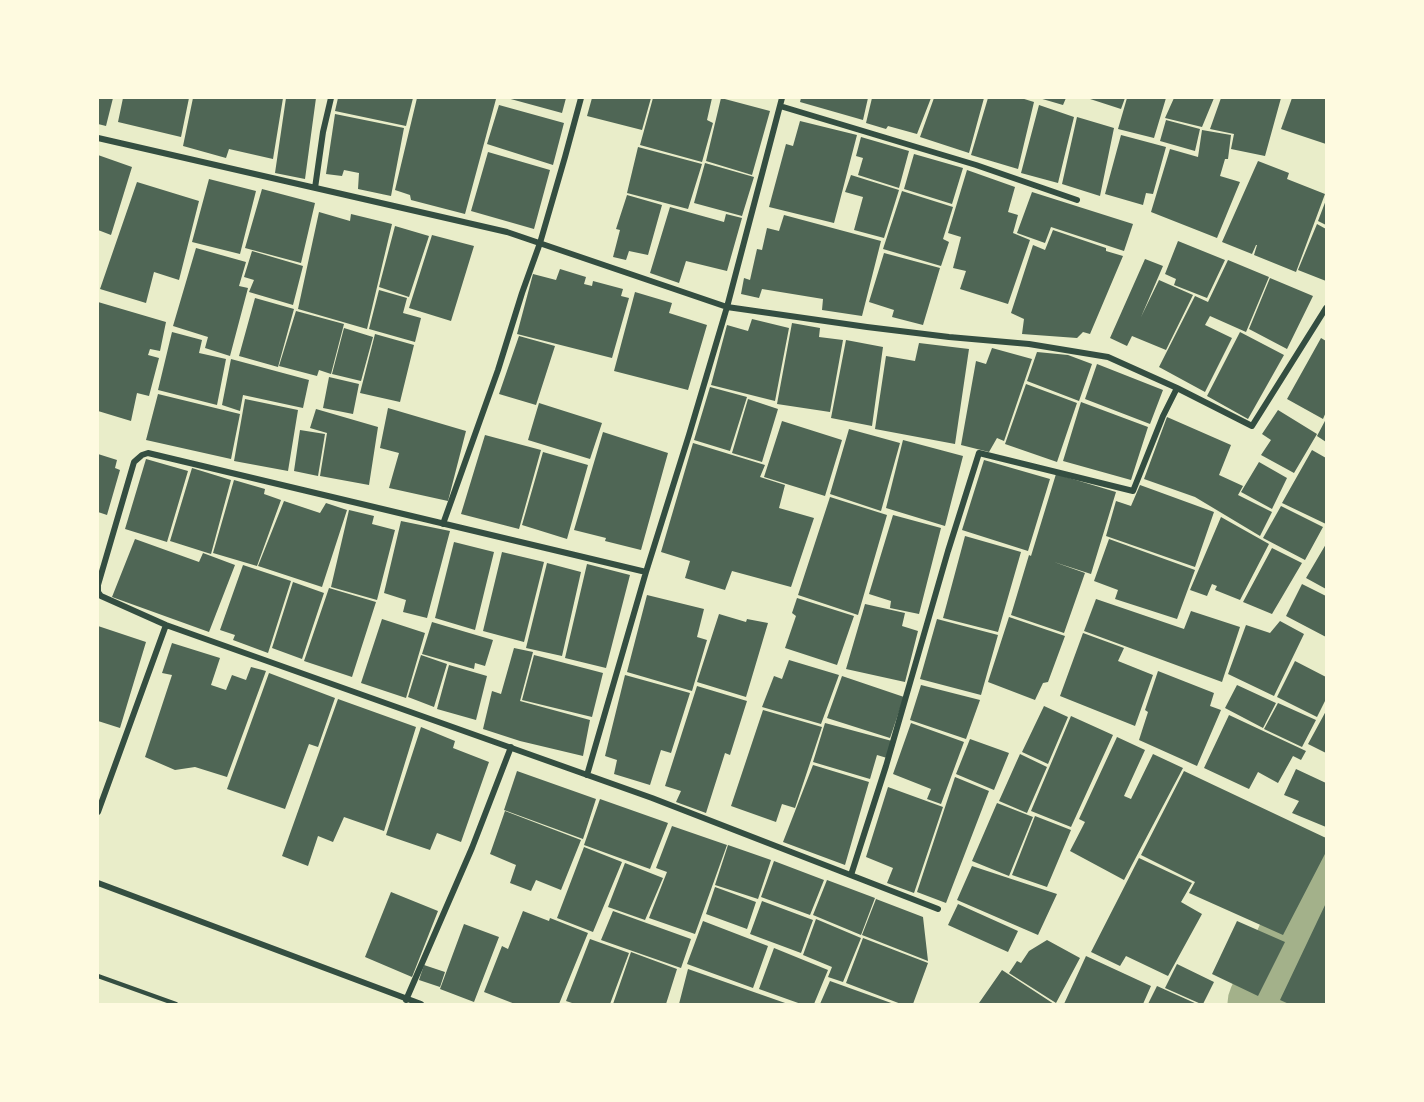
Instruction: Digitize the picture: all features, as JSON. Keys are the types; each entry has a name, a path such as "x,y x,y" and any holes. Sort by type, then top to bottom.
{"street":[{"path":"315,188 323,132 331,98"},
{"path":"443,524 540,243 580,98"},
{"path":"587,775 727,307 782,98"},
{"path":"780,106 976,165 1077,200"},
{"path":"98,138 507,232 727,307 867,327 1029,344 1108,357 1177,388 1252,426 1326,308"},
{"path":"851,875 886,766 948,551 979,453 1133,491 1163,416 1177,388"},
{"path":"646,572 148,453 134,462 98,585 98,592 101,596 166,625 652,798 938,909"},
{"path":"98,812 166,625"},
{"path":"406,1000 472,848 511,747"},
{"path":"98,883 421,1005"}],"lane":[{"path":"98,976 176,1005"}],"building":[{"path":"98,98 113,98 106,126 98,124"},
{"path":"123,98 189,98 181,137 118,122"},
{"path":"193,98 283,98 273,159 229,149 226,158 183,146"},
{"path":"286,98 316,98 305,179 275,173"},
{"path":"338,98 413,98 406,126 335,111"},
{"path":"417,98 496,99 465,214 411,200 410,195 395,190"},
{"path":"507,98 566,98 562,113"},
{"path":"592,98 651,98 642,130 587,116"},
{"path":"653,98 712,98 707,120 713,123 702,162 640,145"},
{"path":"721,98 770,111 752,175 706,161"},
{"path":"801,98 868,98 863,120 800,102"},
{"path":"872,98 931,98 917,134 866,123"},
{"path":"934,98 984,98 969,153 920,137"},
{"path":"988,98 1021,98 1034,102 1018,169 971,155"},
{"path":"1039,98 1066,98 1063,105"},
{"path":"1087,98 1125,98 1121,109"},
{"path":"1127,98 1166,98 1154,138 1118,129"},
{"path":"1174,98 1214,98 1202,127 1165,118"},
{"path":"1221,98 1281,98 1265,156 1231,149 1234,134 1210,129"},
{"path":"1292,98 1326,98 1326,144 1281,129"},
{"path":"499,105 564,123 553,165 487,144"},
{"path":"1039,105 1074,117 1058,183 1021,173"},
{"path":"335,114 404,128 391,196 358,189 359,173 344,170 342,176 326,174"},
{"path":"1077,117 1114,128 1100,196 1062,184"},
{"path":"1166,120 1200,129 1195,151 1160,141"},
{"path":"800,121 857,135 834,223 769,207 786,144 793,146"},
{"path":"1202,130 1231,135 1228,159 1225,159 1220,176 1240,182 1217,238 1151,212 1170,149 1198,157"},
{"path":"1121,135 1166,147 1153,194 1146,193 1143,205 1105,194"},
{"path":"861,137 909,151 899,188 858,175 863,158 856,156"},
{"path":"638,147 702,164 688,209 627,193"},
{"path":"488,152 550,170 534,229 471,211"},
{"path":"914,154 963,168 952,204 904,189"},
{"path":"98,155 132,167 111,235 98,230"},
{"path":"1258,161 1289,173 1287,179 1325,194 1296,272 1254,255 1257,245 1252,254 1222,242"},
{"path":"705,163 754,177 742,216 694,203"},
{"path":"967,170 1015,187 1008,212 1018,215 1013,233 1030,240 1008,304 960,289 966,271 953,268 961,237 948,233"},
{"path":"851,175 899,190 884,238 854,230 863,197 845,192"},
{"path":"209,179 256,191 240,254 192,242"},
{"path":"137,182 199,201 179,280 154,272 146,303 100,289"},
{"path":"262,189 315,203 301,263 245,248"},
{"path":"902,191 953,207 943,239 949,242 941,266 883,249"},
{"path":"1032,192 1133,224 1124,251 1051,227 1045,243 1017,233"},
{"path":"627,195 662,205 648,255 629,251 626,260 613,257 620,230 616,229"},
{"path":"1326,200 1326,225 1318,221"},
{"path":"670,207 724,222 726,214 742,218 727,271 686,261 679,283 650,273"},
{"path":"319,212 350,221 351,214 392,224 367,329 298,309"},
{"path":"784,215 881,241 862,316 822,310 823,299 762,289 759,298 741,294 744,278 750,280 757,249 762,250 767,228 779,231"},
{"path":"1317,224 1326,229 1326,281 1298,270"},
{"path":"395,226 429,236 409,297 379,287"},
{"path":"1053,230 1123,256 1090,334 1083,332 1077,338 1022,334 1024,319 1011,313 1033,245 1045,250"},
{"path":"432,235 474,246 451,321 409,308"},
{"path":"1178,241 1225,260 1207,298 1174,285 1176,279 1165,274"},
{"path":"196,248 246,262 239,286 248,288 230,356 205,348 208,337 173,326"},
{"path":"252,251 303,266 293,305 249,292 254,280 244,277"},
{"path":"884,253 940,268 923,325 892,317 894,310 869,302"},
{"path":"1145,259 1163,266 1141,317 1159,280 1193,295 1166,350 1132,336 1127,346 1110,338"},
{"path":"1228,260 1269,277 1246,332 1210,316 1205,325 1232,338 1205,392 1159,367 1195,296 1208,302"},
{"path":"560,269 586,277 584,284 592,286 593,281 623,289 621,296 629,298 612,358 517,334 533,274 556,280"},
{"path":"1270,278 1313,296 1287,349 1249,329"},
{"path":"379,290 407,298 403,313 421,318 415,342 369,329"},
{"path":"635,292 672,303 669,313 707,325 688,390 614,371"},
{"path":"255,298 294,309 278,367 239,356"},
{"path":"98,302 166,322 160,351 150,349 148,355 159,358 149,396 137,393 131,421 98,411"},
{"path":"296,311 344,324 331,374 319,370 317,376 279,366"},
{"path":"752,319 789,328 775,401 711,385 727,325 748,331"},
{"path":"792,323 820,328 819,337 843,340 830,412 777,404"},
{"path":"344,328 373,337 361,381 332,374"},
{"path":"172,332 202,340 199,353 226,359 217,405 158,390"},
{"path":"1240,332 1284,355 1248,419 1207,396"},
{"path":"375,334 414,345 400,402 360,393"},
{"path":"519,336 555,346 536,405 499,394"},
{"path":"1321,338 1326,341 1326,412 1323,419 1287,399"},
{"path":"846,340 883,347 872,426 831,418"},
{"path":"919,343 969,349 955,444 875,429 886,356 915,361"},
{"path":"992,348 1032,359 1004,441 997,438 989,452 961,445 976,361 986,364"},
{"path":"1037,352 1068,355 1092,364 1079,401 1027,381"},
{"path":"231,359 309,380 303,408 243,395 240,411 222,405"},
{"path":"1097,364 1163,390 1150,424 1085,399"},
{"path":"329,377 359,384 353,414 323,408"},
{"path":"1026,384 1077,403 1057,462 1005,444"},
{"path":"710,387 747,397 730,451 694,440"},
{"path":"158,394 240,414 231,459 146,440"},
{"path":"245,399 298,410 288,471 234,461"},
{"path":"748,399 778,409 762,462 732,453"},
{"path":"1081,402 1148,427 1131,480 1063,461"},
{"path":"539,403 602,423 590,459 528,440"},
{"path":"388,408 466,431 448,501 389,488 399,453 380,448"},
{"path":"316,409 378,427 369,485 320,476 327,433 310,428"},
{"path":"1278,410 1317,434 1294,473 1261,455 1271,440 1262,434"},
{"path":"1167,417 1231,445 1219,475 1243,486 1238,495 1272,512 1260,536 1195,497 1144,479"},
{"path":"1326,419 1326,442 1317,436"},
{"path":"782,421 842,440 825,496 764,477"},
{"path":"849,429 900,443 881,511 830,494"},
{"path":"300,430 325,434 318,476 294,471"},
{"path":"603,432 668,453 641,550 574,530"},
{"path":"485,435 541,450 519,529 461,514"},
{"path":"903,440 963,456 945,526 886,508"},
{"path":"693,443 765,465 760,477 785,485 779,508 814,518 791,587 732,571 725,590 685,578 690,561 661,552"},
{"path":"1312,450 1326,458 1326,524 1282,503"},
{"path":"543,452 588,465 567,539 522,525"},
{"path":"98,454 117,460 115,468 120,470 107,515 98,512"},
{"path":"146,459 188,471 167,542 125,529"},
{"path":"984,460 1050,479 1028,551 962,530"},
{"path":"1259,462 1287,478 1272,509 1241,492"},
{"path":"192,468 231,480 211,554 170,541"},
{"path":"1056,474 1116,492 1091,574 1054,562 1085,573 1064,633 1011,615"},
{"path":"234,480 265,489 264,494 281,500 257,566 213,553"},
{"path":"1140,485 1214,512 1195,567 1106,536 1116,501 1131,506"},
{"path":"830,497 887,515 858,615 798,595"},
{"path":"284,501 320,513 326,503 347,510 322,587 258,566"},
{"path":"1281,506 1323,527 1305,560 1263,538"},
{"path":"349,510 374,516 372,524 395,530 377,600 331,587"},
{"path":"893,515 941,528 919,614 890,608 891,601 869,594"},
{"path":"1221,517 1269,544 1240,600 1215,590 1217,586 1212,584 1207,596 1190,590"},
{"path":"401,521 450,531 427,618 403,612 406,600 384,593"},
{"path":"965,536 1021,552 998,632 943,618"},
{"path":"135,539 199,562 203,553 235,565 209,632 112,597"},
{"path":"1109,539 1195,570 1177,619 1115,599 1118,590 1094,581"},
{"path":"454,542 494,552 475,630 435,618"},
{"path":"1326,544 1326,589 1306,578"},
{"path":"1272,548 1302,563 1272,614 1243,602"},
{"path":"502,552 544,562 524,642 483,631"},
{"path":"547,563 581,572 562,656 526,648"},
{"path":"587,564 630,575 606,668 565,658"},
{"path":"243,565 291,581 268,653 233,640 235,635 220,630"},
{"path":"293,582 324,593 302,659 272,648"},
{"path":"1302,584 1326,596 1326,637 1286,616"},
{"path":"329,588 376,602 352,677 304,661"},
{"path":"647,595 704,609 697,637 707,640 692,691 627,672"},
{"path":"797,598 854,616 837,665 785,648 796,616 792,613"},
{"path":"1096,599 1184,629 1191,611 1240,627 1222,682 1084,631"},
{"path":"865,604 905,613 902,626 918,631 905,682 846,669"},
{"path":"719,614 746,622 747,619 768,623 746,697 697,682"},
{"path":"1009,617 1065,636 1048,682 1043,683 1035,700 988,682"},
{"path":"382,619 425,633 406,698 361,683"},
{"path":"937,619 998,635 981,695 920,679"},
{"path":"1280,621 1304,634 1274,696 1228,674 1246,625 1270,633"},
{"path":"432,622 493,640 485,666 475,663 474,669 422,654"},
{"path":"98,626 146,642 120,728 98,721"},
{"path":"1083,633 1124,648 1118,661 1153,675 1135,726 1060,696"},
{"path":"172,643 220,658 211,685 226,690 232,675 246,680 251,667 266,671 227,777 195,767 175,770 145,757 172,675 162,673"},
{"path":"514,648 533,652 520,701 590,720 583,756 520,741 483,729 492,691 501,694"},
{"path":"421,655 447,664 434,707 408,697"},
{"path":"534,655 603,673 592,717 522,700"},
{"path":"789,660 839,675 821,724 762,707 774,676 782,679"},
{"path":"1295,661 1326,677 1326,699 1317,717 1277,697"},
{"path":"449,665 487,676 476,720 437,709"},
{"path":"1158,671 1214,693 1210,706 1221,710 1197,766 1139,740 1148,712 1145,710"},
{"path":"269,673 335,698 318,747 309,744 285,809 227,789"},
{"path":"625,675 690,693 671,753 661,750 650,785 614,774 617,760 605,756"},
{"path":"842,676 904,697 890,738 827,718"},
{"path":"921,685 980,700 966,739 910,720"},
{"path":"1237,685 1276,703 1263,728 1225,708"},
{"path":"697,686 747,701 730,755 725,753 706,813 676,802 681,791 665,786"},
{"path":"338,699 416,727 384,831 344,817 333,842 318,836 308,866 282,856"},
{"path":"1278,703 1316,720 1302,747 1264,729"},
{"path":"1044,706 1068,717 1048,764 1022,752"},
{"path":"763,710 822,727 795,808 782,804 776,822 731,806"},
{"path":"1326,711 1326,753 1308,744"},
{"path":"1229,715 1306,751 1301,760 1293,756 1278,783 1258,772 1249,789 1204,768"},
{"path":"1071,716 1113,735 1071,827 1031,811"},
{"path":"825,723 892,741 887,758 877,755 870,779 813,762"},
{"path":"911,723 964,742 941,804 927,799 931,789 893,774"},
{"path":"421,727 455,741 453,748 489,762 461,842 437,833 430,850 386,835"},
{"path":"1117,737 1145,750 1124,796 1131,799 1153,754 1183,768 1124,880 1070,851 1085,822 1079,819"},
{"path":"970,739 1009,753 994,790 956,774"},
{"path":"1020,754 1047,767 1027,813 999,801"},
{"path":"813,765 869,782 845,865 783,842"},
{"path":"1296,769 1326,783 1326,827 1292,813 1299,801 1284,795"},
{"path":"517,771 596,799 583,839 504,810"},
{"path":"1184,771 1326,838 1326,852 1283,935 1189,893 1195,882 1141,855"},
{"path":"955,777 989,791 946,903 917,892"},
{"path":"888,787 943,807 914,893 887,883 893,868 866,857"},
{"path":"600,799 668,823 650,869 584,845"},
{"path":"997,803 1033,817 1009,876 972,861"},
{"path":"505,811 581,840 561,890 536,880 531,891 510,883 516,865 490,854"},
{"path":"1035,816 1071,830 1047,887 1012,875"},
{"path":"672,826 727,845 695,934 649,918 667,872 656,868"},
{"path":"728,845 771,860 758,899 715,885"},
{"path":"584,847 622,862 593,932 557,918"},
{"path":"1139,858 1192,883 1181,902 1202,914 1168,976 1126,956 1120,966 1091,952"},
{"path":"774,861 824,880 810,915 761,897"},
{"path":"625,863 663,878 645,920 608,907"},
{"path":"972,866 1057,894 1038,935 957,900"},
{"path":"827,880 875,898 861,935 813,915"},
{"path":"715,887 756,902 747,929 706,914"},
{"path":"391,892 438,911 412,977 365,957"},
{"path":"876,899 923,917 928,961 862,935"},
{"path":"762,901 813,920 801,953 750,934"},
{"path":"1326,903 1326,1004 1289,1004 1280,1000"},
{"path":"958,904 1018,931 1008,952 948,925"},
{"path":"523,911 549,921 550,918 588,933 559,1004 515,1004 484,992 502,946 508,949"},
{"path":"613,911 691,939 681,968 601,940"},
{"path":"816,919 861,938 843,982 828,977 832,967 803,955"},
{"path":"703,921 768,946 753,988 687,964"},
{"path":"1237,921 1285,942 1258,996 1212,974"},
{"path":"464,924 499,937 474,1002 440,989"},
{"path":"863,938 928,963 913,1004 901,1004 846,983"},
{"path":"590,939 629,953 610,1004 575,1004 566,1001"},
{"path":"1047,940 1080,958 1056,1003 1009,973 1017,961 1021,963 1029,951"},
{"path":"774,948 828,970 814,1004 801,1004 759,989"},
{"path":"631,952 677,969 666,1004 613,1004"},
{"path":"1086,956 1151,986 1143,1004 1064,1004"},
{"path":"1177,964 1214,982 1203,1004 1165,988"},
{"path":"424,965 445,972 440,987 419,980"},
{"path":"688,969 788,1004 679,1004"},
{"path":"1002,970 1054,1004 979,1003"},
{"path":"830,981 894,1004 820,1004"},
{"path":"1157,986 1197,1004 1148,1004"}],"waterway":[{"path":"1268,1004 1326,878"}]}
